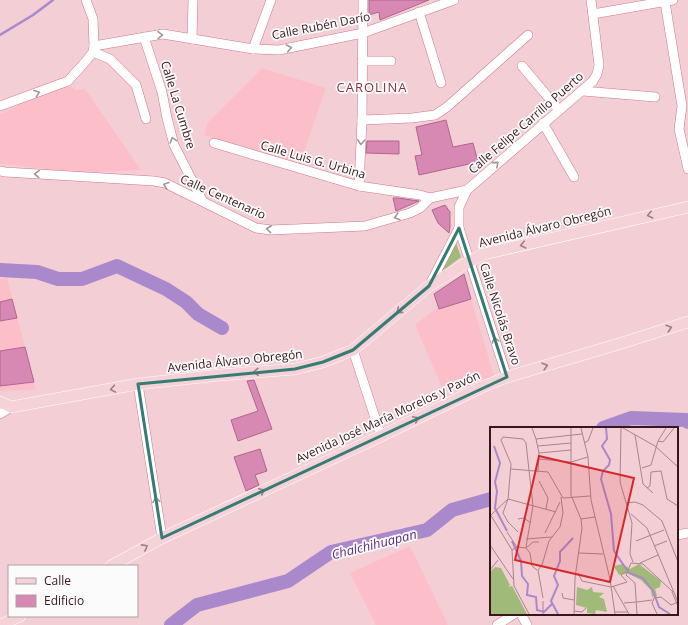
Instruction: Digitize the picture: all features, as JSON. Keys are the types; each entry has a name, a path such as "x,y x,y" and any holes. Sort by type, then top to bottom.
{"main road":[{"name":"Avenida Álvaro Obregón","path":"11,407 138,384 220,375 295,370 323,362 353,350 429,286 470,260 484,254 688,207"},
{"name":"Avenida José María Morelos y Pavón","path":"113,565 162,538 381,436 482,387 507,377 688,322"},
{"path":"0,402 11,407"},
{"path":"0,625 18,617"}],"street":[{"path":"0,106 68,81 94,49 93,19 86,0"},
{"path":"192,39 193,0"},
{"path":"253,48 271,0"},
{"path":"359,186 362,120 363,0"},
{"name":"Calle Rubén Darío","path":"94,49 162,34 253,48 279,50 363,33 454,0"},
{"name":"Calle Felipe Carrillo Puerto","path":"466,190 593,81 597,74 599,65 591,0"},
{"path":"593,14 669,1 685,106 679,129 688,169"},
{"path":"419,12 441,83"},
{"path":"362,120 412,118 435,115 447,107 528,35"},
{"name":"Calle La Cumbre","path":"144,37 162,92 174,145 202,200"},
{"path":"94,49 110,59 136,85 146,119"},
{"path":"362,61 391,61"},
{"path":"522,66 559,110"},
{"path":"583,91 655,97"},
{"path":"543,123 574,177"},
{"name":"Calle Luis G. Urbina","path":"214,144 359,186 420,195 430,198"},
{"name":"Calle Centenario","path":"0,171 154,181 165,184 202,200 256,228 272,230 365,226 410,213 420,208 430,198"},
{"path":"430,198 466,190"},
{"name":"Calle Nicolás Bravo","path":"466,190 459,207 459,228 507,377"},
{"path":"444,194 459,207"},
{"path":"429,286 459,228"},
{"path":"353,350 381,436"},
{"path":"138,384 162,538"},
{"path":"0,414 11,407"},
{"path":"678,536 688,533"},
{"path":"497,625 512,615"},
{"path":"522,615 527,625"}],"highlighted area":[{"path":"459,228 507,377 162,538 138,384 295,369 323,362 353,350 429,286"}],"shaded area":[{"path":"262,68 326,88 300,164 204,135 208,122"},
{"path":"71,86 75,90 85,89 141,170 82,173 0,164 0,114 39,96"},
{"path":"7,278 36,390 0,391 0,279"},
{"path":"471,299 494,376 459,390 456,383 442,387 415,325 434,310"},
{"path":"410,546 448,625 376,625 350,573"}],"green space":[{"path":"455,240 461,257 440,273"}],"building":[{"path":"369,0 429,0 380,20 379,12 369,15"},
{"path":"446,120 453,147 473,143 478,162 419,175 415,156 422,155 416,127"},
{"path":"367,141 399,141 399,154 366,153"},
{"path":"393,198 398,198 419,201 396,211"},
{"path":"445,205 450,212 449,233 438,223 432,210"},
{"path":"464,274 471,299 439,309 434,294"},
{"path":"12,299 17,318 0,321 0,302"},
{"path":"25,347 34,382 0,386 0,351"},
{"path":"254,380 272,429 238,441 231,420 258,411 247,381"},
{"path":"260,449 267,471 255,475 259,485 246,491 234,457"}],"waterway":[{"path":"0,35 33,15 53,0"},
{"path":"0,270 37,272 58,279 82,279 117,266 166,289 186,302 198,314 222,328"},
{"name":"Chalchihuapan","path":"606,427 631,418 686,420 688,422"},
{"name":"Chalchihuapan","path":"171,625 197,605 288,581 331,552 427,530 452,510 490,499"}],"district":[{"name":"CAROLINA","path":"372,87"}]}
